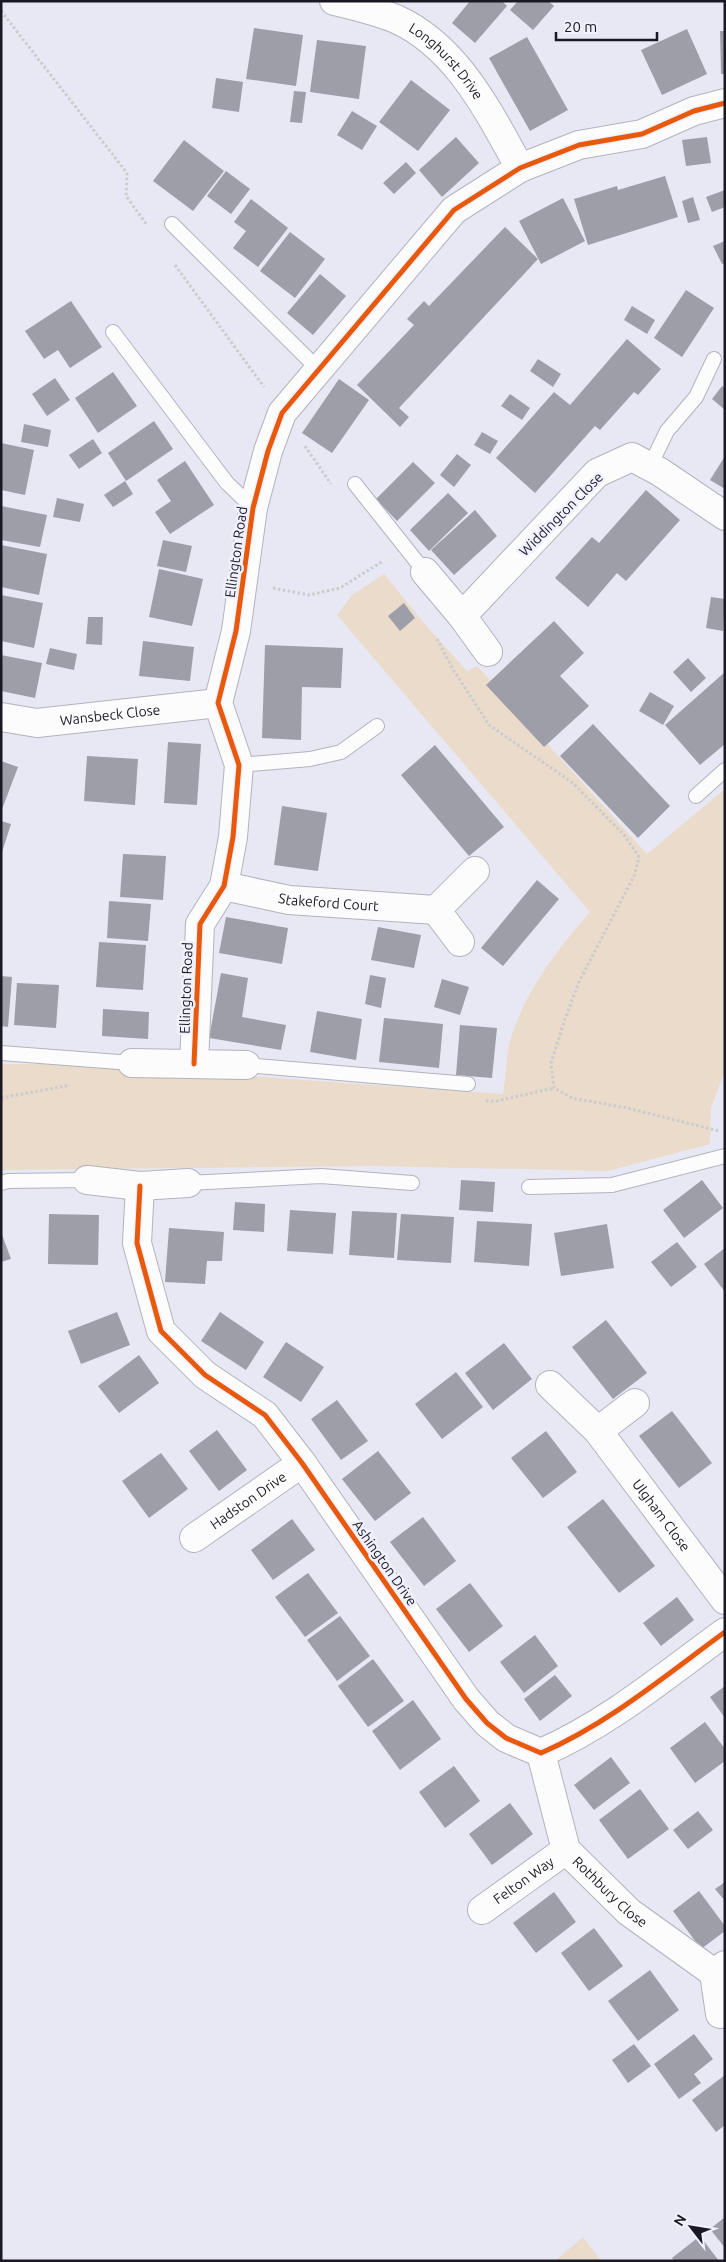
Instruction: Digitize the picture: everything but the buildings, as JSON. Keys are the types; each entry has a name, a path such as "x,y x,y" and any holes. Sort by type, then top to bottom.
{"street":[{"name":"Longhurst Drive","path":"334,1 368,5 428,38 464,74 520,168"},
{"name":"Ellington Road","path":"194,1064 200,924 224,886 233,837 239,765 218,703 236,631 253,508 268,451 282,413 454,210 520,168 579,145 642,134 694,111 725,103"},
{"name":"Widdington Close","path":"462,616 598,473 632,457 650,466 725,516"},
{"path":"425,572 462,616 488,652"},
{"name":"Wansbeck Close","path":"1,717 37,723 218,703"},
{"path":"460,942 436,910 475,871"},
{"name":"Stakeford Court","path":"224,886 289,900 436,910"},
{"path":"132,1063 246,1065"},
{"path":"87,1180 140,1186 188,1183"},
{"name":"Ashington Drive","path":"140,1186 137,1243 160,1331 205,1375 265,1415 302,1463 466,1699 487,1723 506,1738 541,1753"},
{"name":"Ulgham Close","path":"550,1385 598,1431 725,1600"},
{"path":"598,1431 634,1403"},
{"name":"Hadston Drive","path":"194,1538 302,1463"},
{"path":"541,1753 573,1739 637,1696 725,1632"},
{"name":"Rothbury Close","path":"541,1753 566,1850 629,1912 720,1969 720,2014"},
{"name":"Felton Way","path":"482,1910 566,1850"}],"lane":[{"path":"172,224 318,369"},
{"path":"113,332 227,483 253,508"},
{"path":"650,466 668,431 696,397 714,359"},
{"path":"355,484 425,572"},
{"path":"239,765 310,759 341,752 377,726"},
{"path":"696,796 725,770"},
{"path":"1,1053 132,1063"},
{"path":"246,1065 468,1084"},
{"path":"529,1187 612,1185 725,1156"},
{"path":"188,1183 321,1176 412,1183"},
{"path":"1,1183 8,1180 87,1180"}],"path":[{"path":"1,11 127,173 126,196 149,228"},
{"path":"172,260 282,413 332,487"},
{"path":"244,580 309,595 340,588 383,561 388,568"},
{"path":"436,636 454,671 490,725 573,783 624,835 639,857 636,874 579,982 565,1019 551,1063 554,1088 572,1098 628,1108 725,1132"}],"shaded area":[{"path":"384,574 423,622 467,671 477,666 647,854 725,789 725,1070 711,1108 710,1144 608,1171 373,1166 1,1170 1,1064 74,1064 503,1094 510,1041 524,1005 554,956 590,912 337,615 352,595"},
{"path":"583,2237 601,2261 555,2261"}],"cycle path":[{"path":"194,1064 200,924 224,886 233,837 239,765 218,703 236,631 253,508 268,451 282,413 454,210 520,168 579,145 642,134 694,111 725,103"},
{"path":"140,1186 137,1243 161,1331 205,1375 265,1415 302,1463 466,1699 487,1723 506,1738 541,1753 566,1741 636,1698 725,1632"}]}
